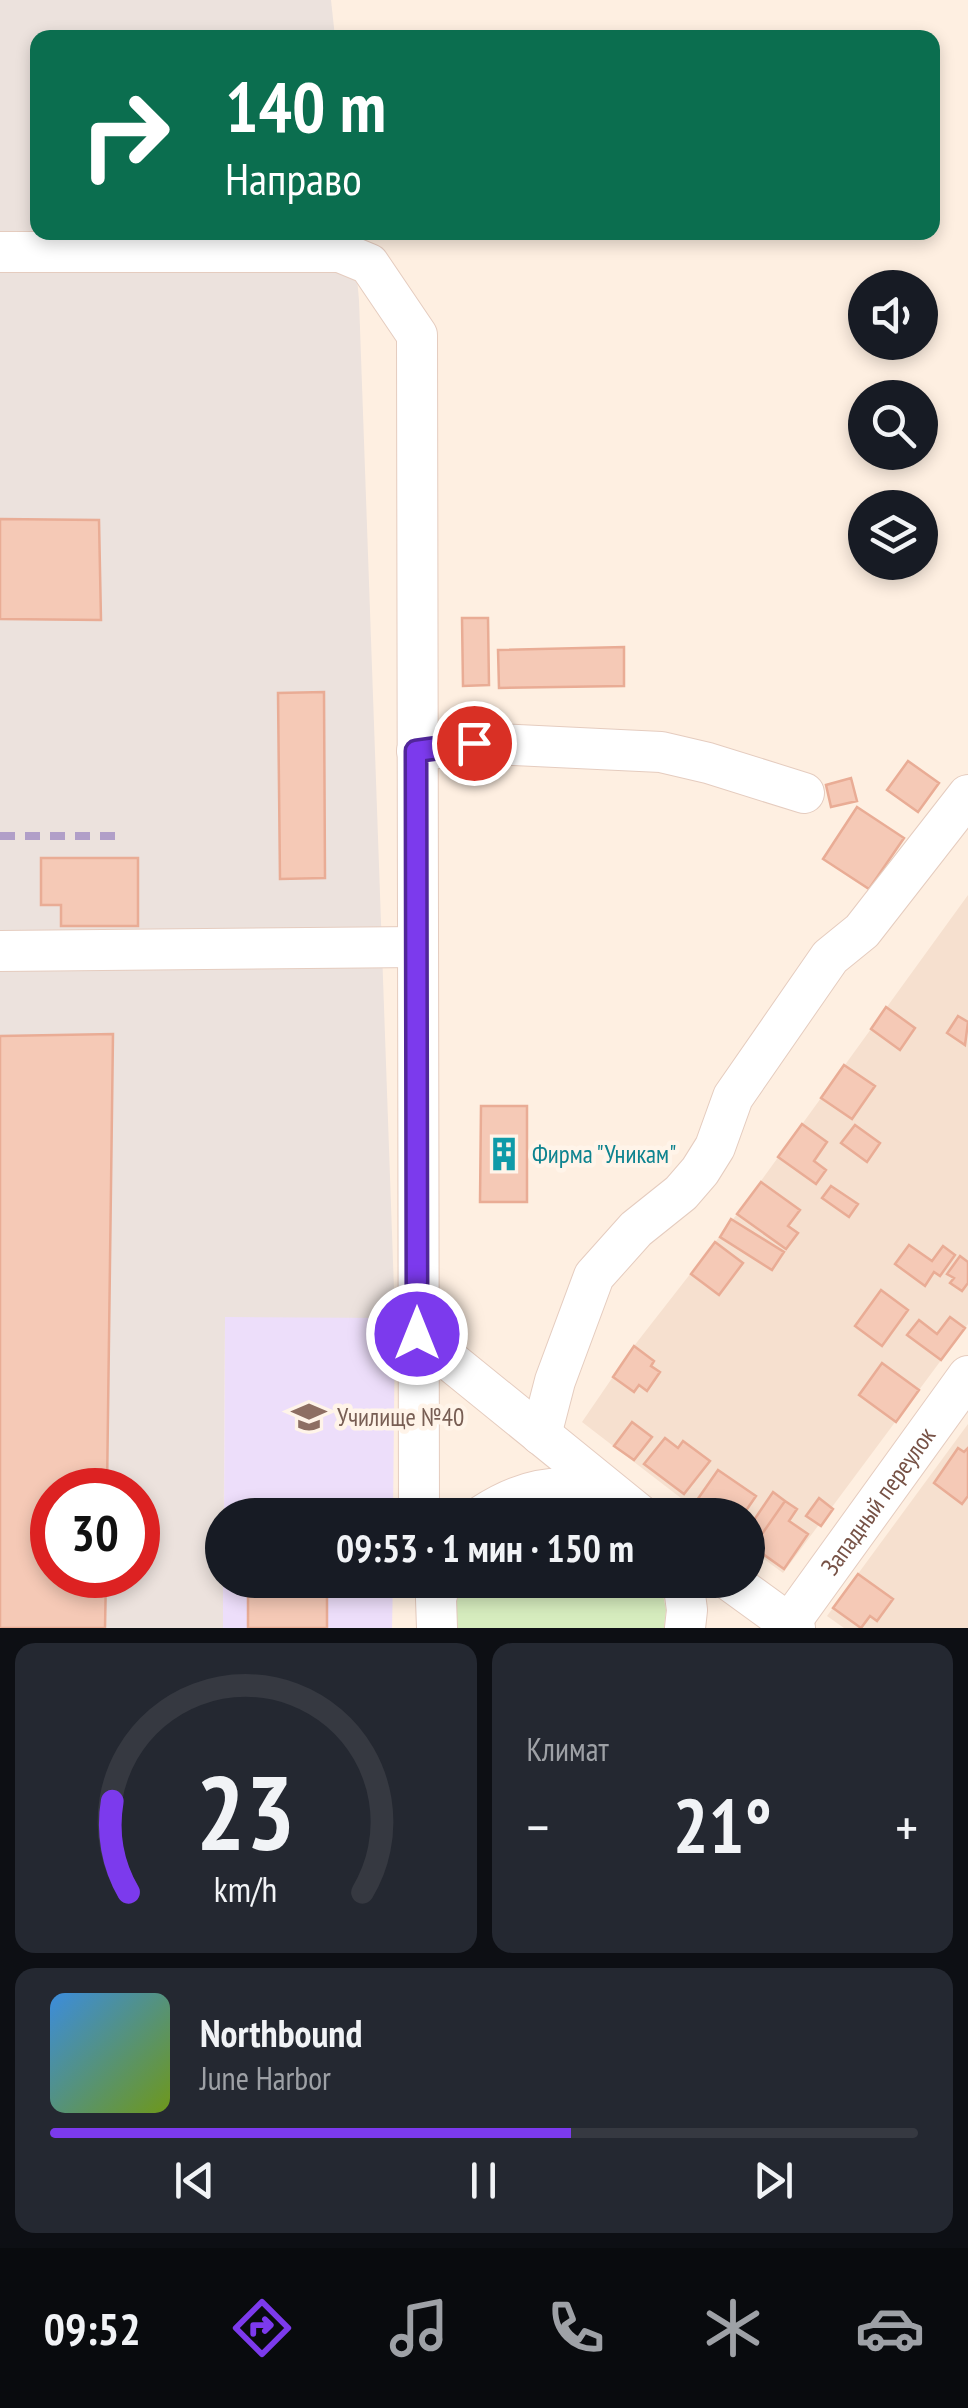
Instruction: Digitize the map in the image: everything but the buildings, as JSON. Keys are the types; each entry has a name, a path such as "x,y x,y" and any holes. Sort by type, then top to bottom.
{"street":[{"path":"0,252 340,252 369,264 416,335 419,1498"},
{"path":"416,751 474,743 661,752 804,794"},
{"path":"541,1435 555,1381 594,1276 636,1228 681,1193 700,1171 715,1147 733,1098 830,957 862,931 968,795"},
{"path":"0,951 417,947"},
{"path":"417,1334 618,1498"},
{"name":"Западный переулок","path":"783,1626 968,1376"},
{"path":"512,1498 536,1490 567,1487 609,1498"},
{"path":"685,1598 685,1628"},
{"path":"750,1598 783,1626"}],"shaded area":[{"path":"0,0 331,0 334,30 30,30 30,240 354,240 359,300 395,1318 225,1318 224,1498 205,1498 205,1598 223,1598 223,1628 0,1628"},
{"path":"968,895 968,1324 783,1573 765,1560 765,1498 681,1498 582,1422 634,1346 737,1214"},
{"name":"Училище №40","path":"225,1317 395,1318 393,1498 224,1498"},
{"path":"968,1424 968,1628 844,1628 827,1616"},
{"path":"223,1598 393,1598 392,1628 223,1628"}],"green space":[{"path":"664,1598 666,1610 664,1628 456,1628 455,1601"}],"railway":[{"path":"0,836 120,836"}],"place":[{"name":"Фирма \"Уникам\"","path":"504,1154"},
{"name":"Училище №40","path":"309,1417"}],"route":[{"path":"417,1334 416,751 474,743"}]}
